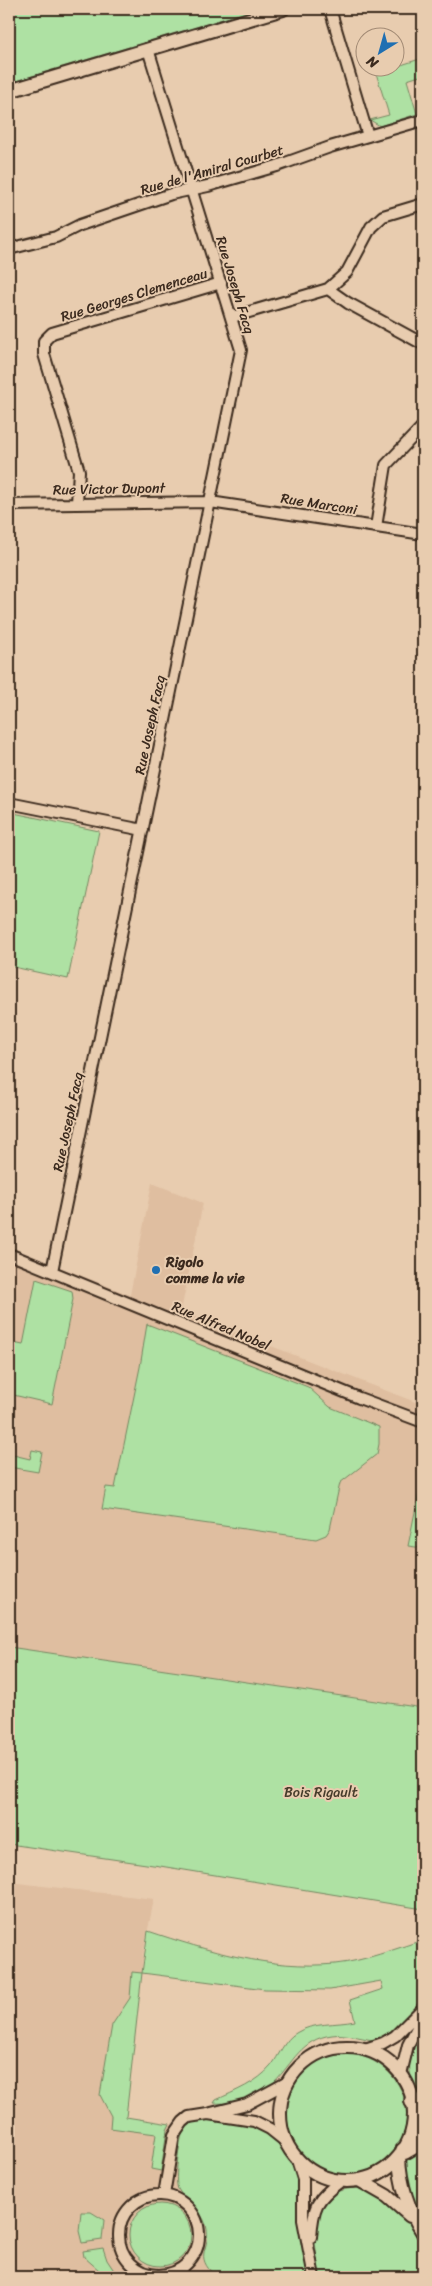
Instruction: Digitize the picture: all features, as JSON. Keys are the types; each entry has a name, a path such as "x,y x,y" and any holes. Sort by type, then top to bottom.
{"highway":[{"path":"401,2154 423,2140"}],"street":[{"path":"9,91 283,9"},
{"path":"330,9 368,136"},
{"name":"Rue Joseph Facq","path":"52,1271 241,350 222,283 148,49"},
{"name":"Rue de l'Amiral Courbet","path":"9,249 56,236 80,225 191,189 278,166 330,147 423,120"},
{"path":"232,317 328,289 347,272 371,227 383,216 423,204"},
{"name":"Rue Georges Clemenceau","path":"77,503 79,471 44,354 44,341 52,333 222,283"},
{"path":"328,289 348,303 423,344"},
{"path":"376,527 386,465 423,426"},
{"name":"Rue Victor Dupont","path":"9,505 210,502"},
{"name":"Rue Marconi","path":"210,502 423,534"},
{"path":"9,803 143,830"},
{"name":"Rue Alfred Nobel","path":"9,1254 359,1398 423,1422"},
{"path":"365,2049 383,2043 395,2036 423,2008"},
{"path":"401,2074 408,2044 423,2016"},
{"path":"297,2160 317,2175 341,2181 359,2180 381,2172 401,2154 413,2129 418,2105 401,2074 384,2058 365,2049 335,2047 315,2054 299,2066 286,2083 281,2098 279,2116 285,2141 297,2160 304,2179 303,2220 314,2277"},
{"path":"164,2195 174,2135 177,2128 189,2117 247,2104 286,2083"},
{"path":"208,2114 254,2121 270,2129 285,2141"},
{"path":"401,2154 402,2189 414,2219 423,2233"},
{"path":"359,2180 388,2196 414,2219"},
{"path":"310,2250 313,2213 318,2201 341,2181"},
{"path":"164,2195 184,2204 193,2213 198,2226 199,2240 193,2256 186,2264 173,2272 163,2275 149,2273 132,2264 123,2253 119,2239 120,2226 125,2214 134,2203 146,2196 164,2195"}],"shaded area":[{"path":"152,1183 203,1203 181,1311 423,1405 423,1708 9,1647 9,1247 130,1295"},
{"path":"9,1882 154,1899 144,1949 126,2117 170,2124 183,2132 177,2173 216,2224 236,2277 9,2277"}],"green space":[{"path":"9,9 256,9 9,83"},
{"path":"423,58 423,75 407,80 417,114 380,126 370,120 389,115 378,78 404,78 404,64"},
{"path":"9,812 99,831 68,979 9,966"},
{"path":"36,1279 72,1291 73,1299 52,1404 9,1394 9,1342 23,1345"},
{"path":"147,1324 308,1387 330,1407 379,1427 377,1454 340,1483 330,1529 326,1535 316,1539 102,1509 106,1487 115,1488"},
{"path":"32,1450 42,1452 38,1472 9,1467 9,1454 30,1459"},
{"path":"423,1473 423,1548 408,1546"},
{"name":"Bois Rigault","path":"9,1647 423,1708 423,1909 160,1866 9,1844"},
{"path":"148,1931 216,1952 263,1961 311,1965 335,1964 357,1960 423,1940 423,2001 394,2028 373,2040 347,2035 321,2037 305,2047 268,2087 254,2096 230,2103 214,2103 216,2100 252,2082 265,2072 288,2040 296,2033 317,2025 355,2021 350,2000 383,1989 381,1981 330,1990 265,1989 142,1973"},
{"path":"132,1972 142,1973 126,2117 170,2124 167,2130 161,2171 151,2169 156,2134 110,2128 111,2116 100,2095 112,2025 130,1998"},
{"path":"423,2024 423,2103 417,2094 410,2074 410,2053 417,2033"},
{"path":"347,2053 373,2061 392,2076 403,2095 407,2116 403,2137 392,2155 373,2169 347,2175 325,2172 307,2162 294,2147 288,2128 286,2108 291,2088 303,2071 321,2058"},
{"path":"201,2120 246,2122 267,2132 275,2139 299,2175 302,2238 308,2277 216,2277 209,2269 204,2257 207,2233 204,2219 178,2189 177,2184 179,2152 184,2129 188,2125"},
{"path":"423,2146 423,2222 408,2194 404,2170 408,2157"},
{"path":"357,2188 386,2203 414,2228 423,2246 423,2277 320,2277 315,2233 316,2219 320,2207 328,2197 340,2191"},
{"path":"160,2204 177,2209 182,2213 186,2218 191,2235 186,2252 182,2257 177,2261 160,2266 143,2261 138,2257 134,2252 129,2235 134,2218 138,2213 143,2209"},
{"path":"81,2212 91,2212 104,2220 102,2240 82,2243 79,2231"},
{"path":"103,2248 107,2260 115,2272 111,2277 107,2277 84,2257 83,2251"}],"place":[{"name":"Rigolo comme la vie","path":"156,1270"}]}
